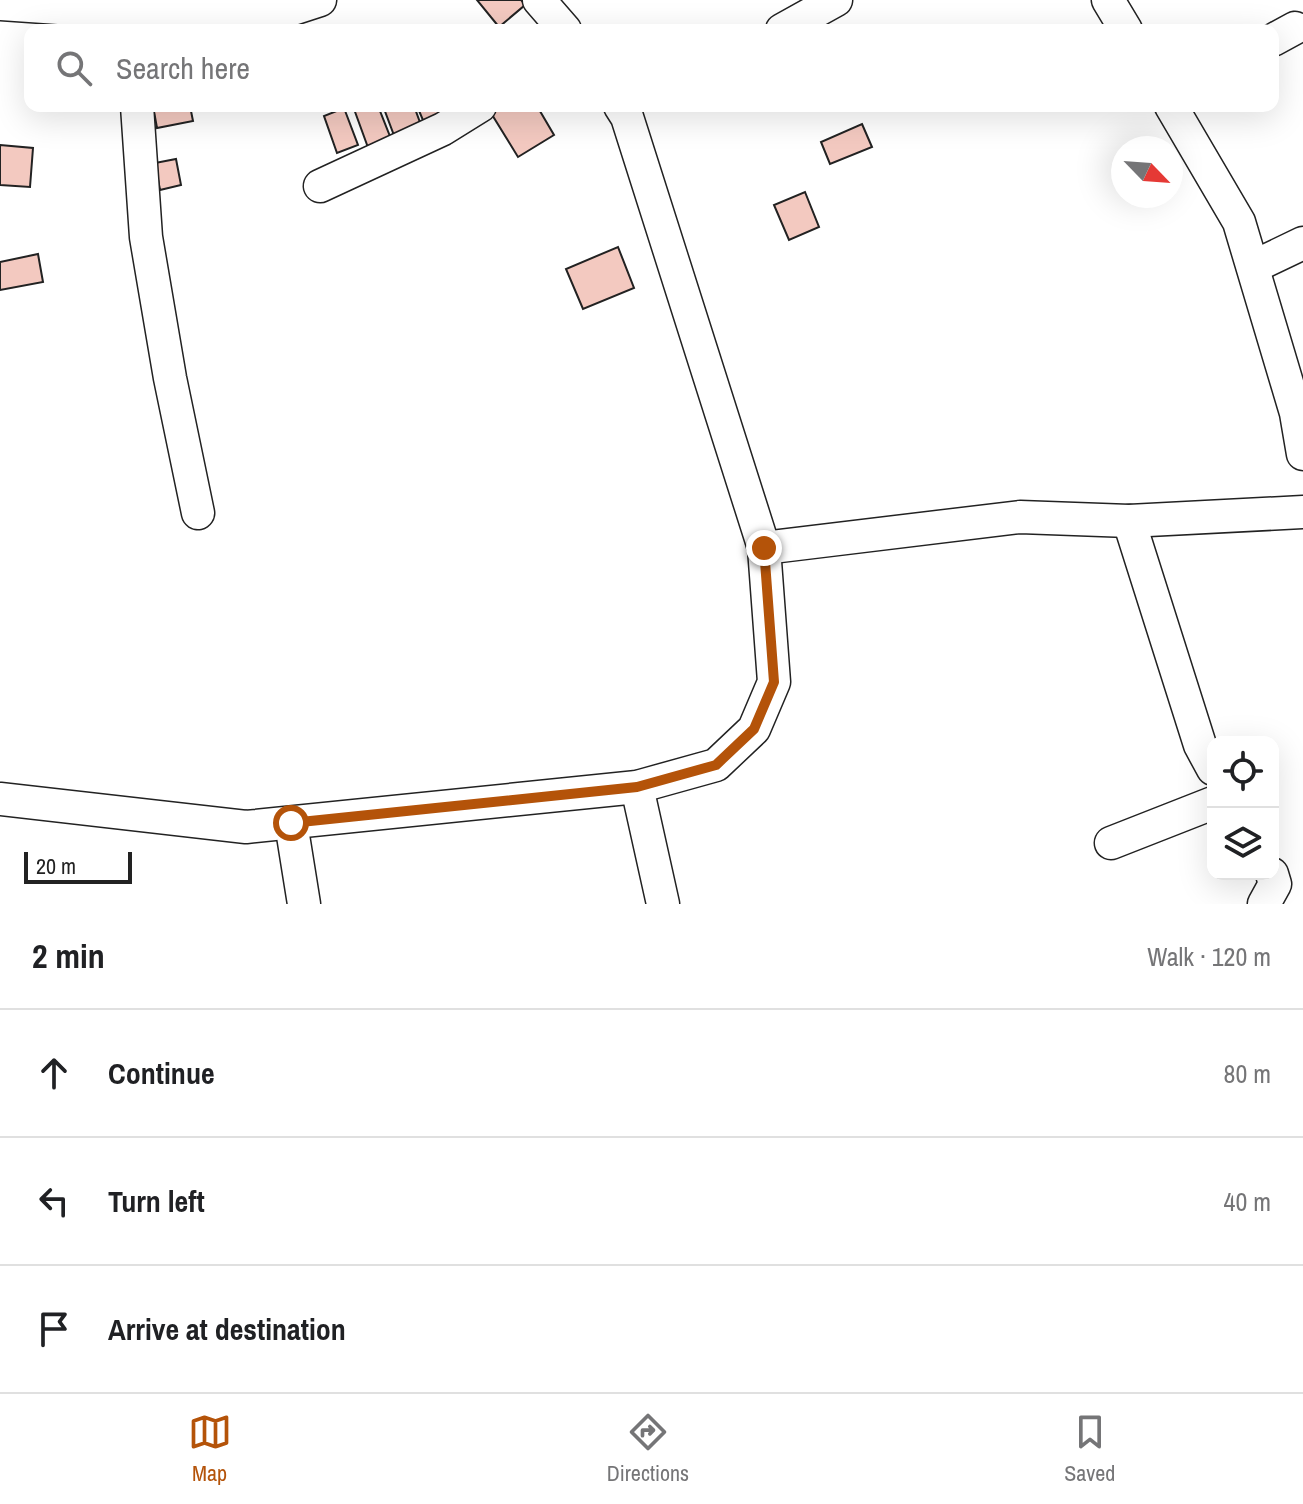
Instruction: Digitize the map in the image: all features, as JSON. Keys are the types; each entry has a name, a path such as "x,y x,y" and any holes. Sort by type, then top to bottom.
{"street":[{"path":"0,4 131,21 174,16 277,14 320,0"},
{"path":"539,0 560,24"},
{"path":"793,24 836,0"},
{"path":"1108,0 1122,24"},
{"path":"137,112 146,237 170,378 198,513"},
{"path":"320,186 443,129 470,112"},
{"path":"0,799 246,827 291,823 637,787 716,765 754,729 774,682 764,548 632,112"},
{"path":"1175,112 1239,222 1296,413 1303,454"},
{"path":"1253,267 1303,243"},
{"path":"764,548 1020,517 1129,521 1303,512"},
{"path":"1129,521 1200,745 1207,758"},
{"path":"637,787 663,904"},
{"path":"1111,843 1207,805"},
{"path":"291,823 304,904"},
{"path":"1264,904 1271,895 1274,880"}],"building":[{"path":"477,0 521,0 525,5 503,24 497,24"},
{"path":"154,112 191,112 193,121 157,128"},
{"path":"346,112 358,145 337,153 324,116"},
{"path":"355,112 380,112 393,144 370,153"},
{"path":"385,112 416,112 422,128 395,138"},
{"path":"420,112 453,112 425,125"},
{"path":"541,112 554,135 518,157 491,113"},
{"path":"862,124 872,147 830,164 821,142"},
{"path":"0,145 33,148 30,187 0,185"},
{"path":"176,159 181,185 160,190 155,163"},
{"path":"805,192 819,227 789,240 774,205"},
{"path":"618,247 634,288 583,309 566,269"},
{"path":"38,254 43,282 0,290 0,262"}],"route":[{"path":"291,823 637,787 716,765 754,729 774,682 764,548"}]}
